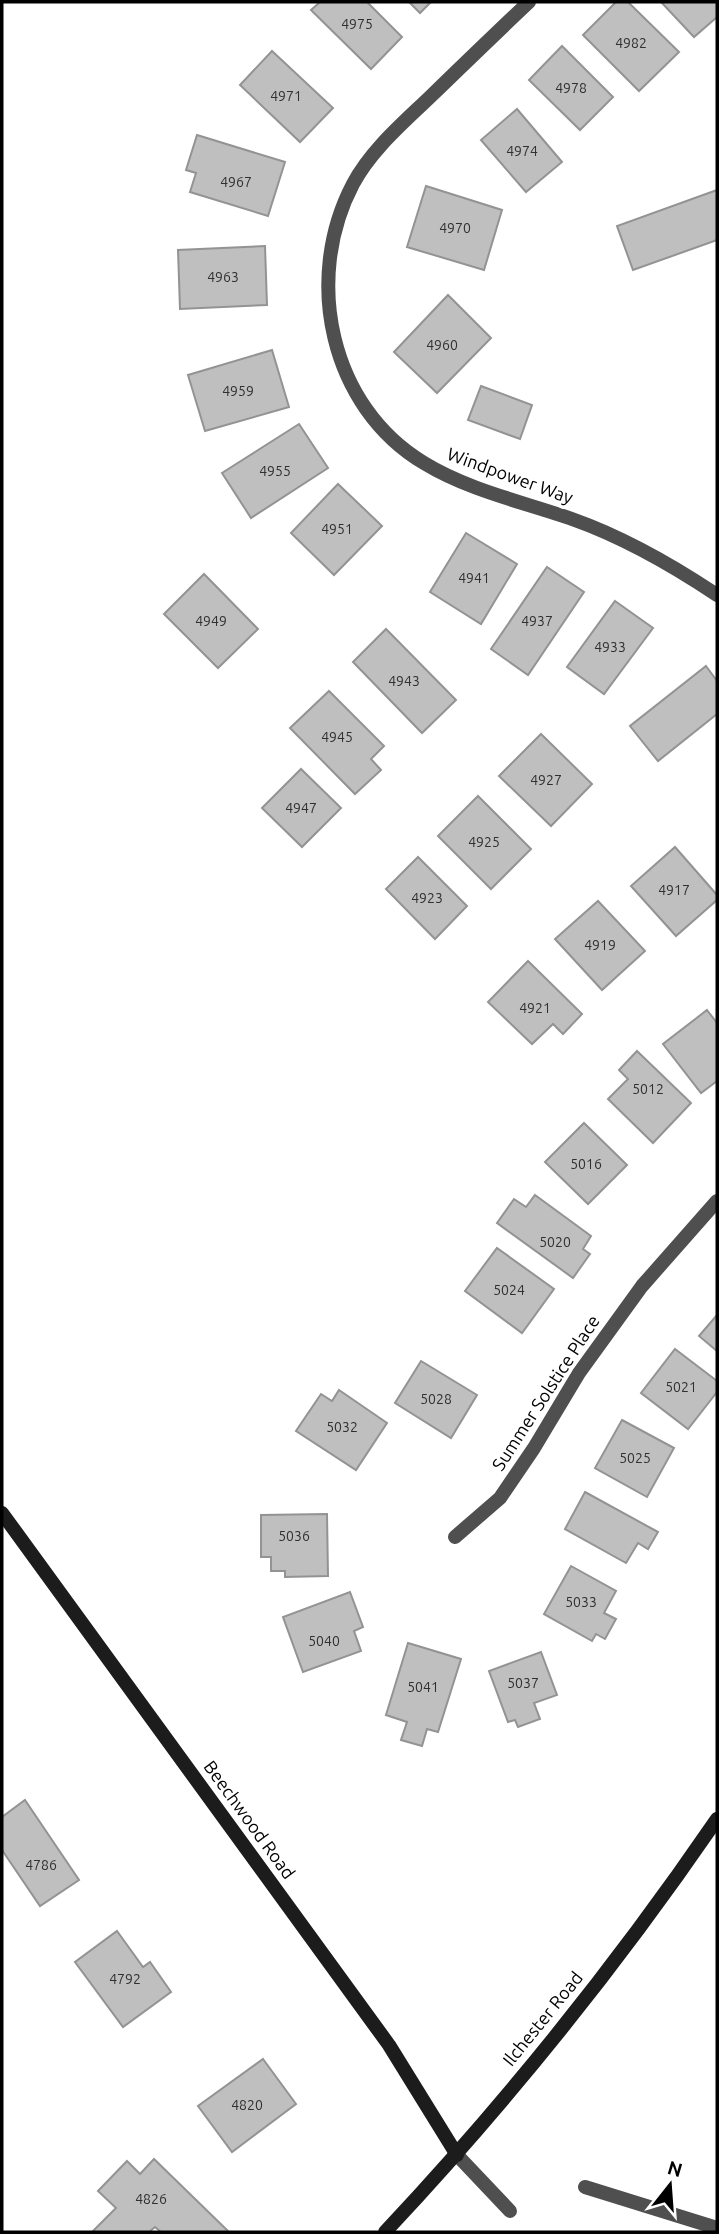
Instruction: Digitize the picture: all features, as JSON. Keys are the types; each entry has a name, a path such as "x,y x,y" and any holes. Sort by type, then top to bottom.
{"street":[{"name":"Windpower Way","path":"529,2 393,132 353,184 337,226 329,269 330,314 337,357 365,410 388,438 425,464 472,485 576,520 623,541 680,570 717,595"},
{"name":"Summer Solstice Place","path":"455,1536 508,1488 579,1373 642,1286 717,1201"},
{"name":"Beechwood Road","path":"2,1513 388,2046 457,2155"},
{"name":"Ilchester Road","path":"385,2232 457,2155 568,2021 717,1819"},
{"path":"457,2155 510,2211"},
{"path":"585,2187 717,2228"}],"building":[{"path":"320,2 367,2 402,37 371,69 311,10"},
{"path":"409,2 431,2 420,13"},
{"path":"616,2 628,2 679,52 639,91 583,35"},
{"path":"661,2 717,2 717,17 694,37"},
{"path":"562,46 613,97 580,130 529,80"},
{"path":"272,51 333,108 300,142 240,85"},
{"path":"517,109 562,162 526,192 481,140"},
{"path":"197,135 285,162 268,216 190,192 196,173 186,170"},
{"path":"426,186 502,210 484,270 407,247"},
{"path":"717,190 717,240 633,270 617,226"},
{"path":"265,246 267,305 180,309 178,250"},
{"path":"448,295 491,338 437,393 394,352"},
{"path":"272,350 289,407 205,431 188,375"},
{"path":"481,386 532,405 520,439 468,420"},
{"path":"299,424 328,468 251,518 222,473"},
{"path":"338,484 382,526 334,575 291,533"},
{"path":"466,533 517,564 481,624 430,592"},
{"path":"547,567 584,592 528,675 491,649"},
{"path":"204,574 258,629 218,668 164,614"},
{"path":"615,601 653,628 604,694 567,667"},
{"path":"386,629 456,700 422,733 353,662"},
{"path":"706,666 717,681 717,714 658,761 630,726"},
{"path":"329,691 384,746 371,759 381,770 355,794 290,728"},
{"path":"541,734 592,784 551,826 499,776"},
{"path":"301,769 341,808 302,847 262,808"},
{"path":"478,796 531,849 491,889 438,836"},
{"path":"675,847 717,895 717,900 676,936 631,886"},
{"path":"418,857 467,906 435,939 386,889"},
{"path":"598,901 645,951 602,990 555,939"},
{"path":"528,961 582,1014 563,1034 553,1024 532,1044 488,1002"},
{"path":"707,1010 717,1023 717,1081 701,1093 663,1044"},
{"path":"637,1051 691,1103 653,1143 608,1099 628,1079 619,1070"},
{"path":"584,1123 627,1165 588,1204 545,1162"},
{"path":"535,1195 591,1236 583,1249 590,1254 573,1278 497,1223 514,1199 526,1207"},
{"path":"497,1248 554,1289 522,1333 465,1291"},
{"path":"717,1315 717,1351 699,1336"},
{"path":"675,1349 717,1381 717,1392 688,1429 641,1393"},
{"path":"421,1361 477,1395 451,1438 395,1403"},
{"path":"339,1390 387,1423 356,1470 296,1431 321,1394 332,1401"},
{"path":"622,1420 674,1448 647,1497 595,1468"},
{"path":"585,1492 658,1532 648,1549 638,1543 626,1563 565,1529"},
{"path":"327,1514 328,1576 285,1577 285,1571 271,1571 271,1557 261,1557 261,1515"},
{"path":"571,1566 616,1591 604,1613 616,1619 605,1639 596,1634 592,1641 544,1614"},
{"path":"350,1592 363,1627 354,1631 361,1651 303,1672 283,1617"},
{"path":"408,1643 461,1659 438,1732 427,1729 422,1746 401,1740 407,1722 386,1715"},
{"path":"541,1652 557,1695 534,1703 540,1719 518,1727 515,1720 508,1722 489,1671"},
{"path":"25,1800 79,1880 40,1906 2,1850 2,1817"},
{"path":"117,1931 143,1967 150,1962 171,1992 123,2027 75,1962"},
{"path":"263,2059 296,2104 232,2152 198,2106"},
{"path":"154,2159 229,2232 161,2232 155,2227 149,2232 92,2232 116,2208 98,2191 127,2161 140,2174"}]}
